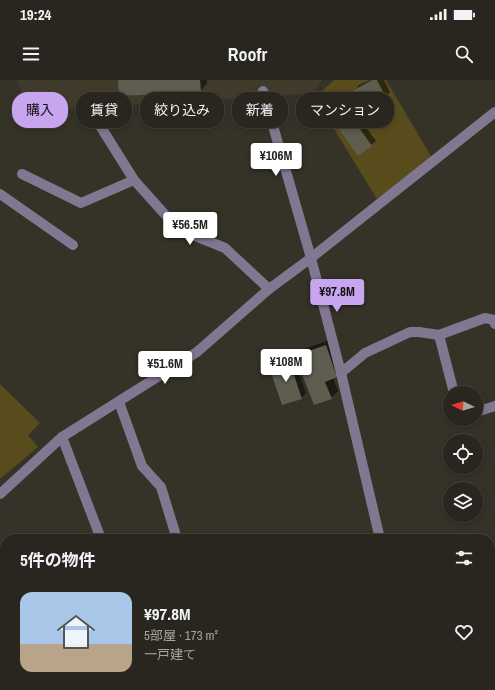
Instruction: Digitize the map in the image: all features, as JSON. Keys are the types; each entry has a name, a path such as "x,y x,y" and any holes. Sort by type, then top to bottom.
{"street":[{"path":"263,91 311,258 341,373 379,534"},
{"path":"1,491 62,437 197,352 268,289 311,258 495,112"},
{"path":"102,128 134,180 178,229 225,248 268,289"},
{"path":"22,174 81,203 134,180"},
{"path":"0,194 73,245"},
{"path":"341,373 365,353 410,332 439,335 485,318 494,320 495,324"},
{"path":"439,335 452,386"},
{"path":"119,402 142,466 162,487 176,534"},
{"path":"483,410 495,406"},
{"path":"62,437 99,534"}],"shaded area":[{"path":"17,80 322,80 314,92 296,92 296,94 288,95 288,92 232,92 232,98 224,99 224,92 140,92 140,105 132,105 132,92 76,92 76,109 68,110 68,92 22,92"},
{"path":"334,80 386,80 393,92 321,92"},
{"path":"394,94 432,158 377,199 333,128 394,128"},
{"path":"0,384 40,423 28,435 38,447 0,479"}],"building":[{"path":"118,80 200,80 201,92 140,92 140,95 132,95 132,92 119,92"},
{"path":"372,80 377,80 383,92 355,92 354,90"},
{"path":"338,128 359,128 372,146 358,156"},
{"path":"326,345 337,377 325,382 332,399 314,405 295,356"},
{"path":"289,360 302,399 282,405 269,367"}]}
